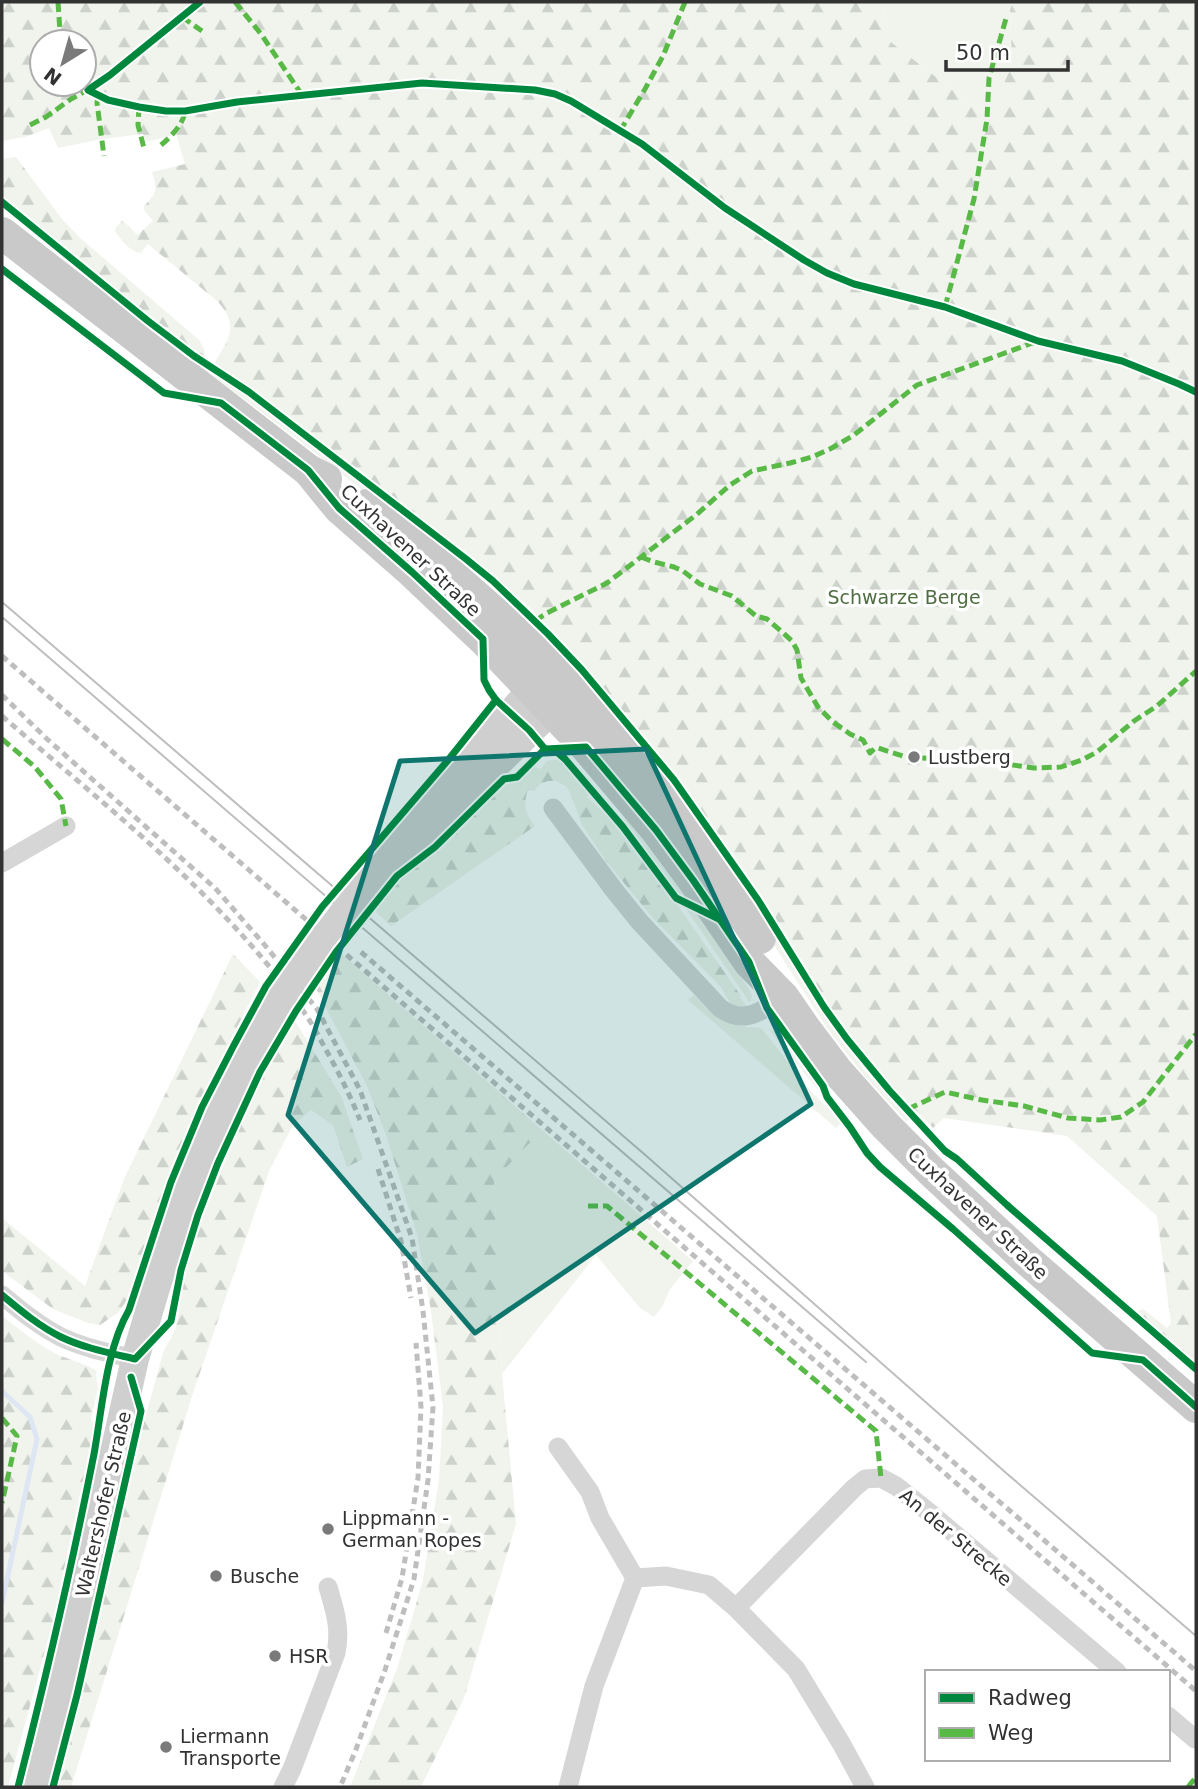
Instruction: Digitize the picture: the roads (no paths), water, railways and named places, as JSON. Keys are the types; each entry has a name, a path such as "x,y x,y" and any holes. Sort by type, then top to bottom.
{"main road":[{"name":"Cuxhavener Straße","path":"2,233 308,470 352,492 498,614 562,677 624,747 697,844 767,950 784,998"},
{"name":"Cuxhavener Straße","path":"308,470 339,508 437,595 542,699 594,756 656,830 750,962 784,998 812,1039 886,1126 1026,1259 1196,1407"},
{"path":"542,699 548,678 562,677"},
{"name":"Waltershofer Straße","path":"36,1787 54,1719 135,1359 192,1178 220,1114 250,1052 281,998 328,931 384,862 430,830 529,730 542,699"}],"street":[{"path":"554,808 639,921 720,1009 735,1016 748,1016 784,998"},
{"path":"2,863 66,826"},
{"path":"2,1295 63,1339 135,1359"},
{"path":"558,1447 590,1492 600,1518 635,1578"},
{"name":"An der Strecke","path":"736,1608 854,1488 865,1479 881,1478 930,1513 1114,1670"},
{"path":"635,1578 666,1576 709,1585 736,1608 796,1669 865,1787"},
{"path":"568,1787 594,1686 635,1578"},
{"path":"283,1787 337,1653 337,1617 328,1587"},
{"path":"1170,1718 1195,1739"}],"waterway":[{"path":"2,1391 30,1417 37,1439 2,1603"}],"tram line":[{"path":"2,602 643,1153 1005,1472 1196,1636"},
{"path":"2,617 866,1362"}],"railway":[{"path":"2,656 1196,1691"},
{"path":"2,695 47,739 215,888 317,1009 360,1090 412,1238 433,1407 428,1480 414,1579 385,1670 340,1787"},
{"path":"2,716 163,856 239,931 309,1019 360,1120"},
{"path":"361,952 1196,1671"},
{"path":"378,1169 401,1241 411,1298"},
{"path":"386,1633 402,1578 418,1478 421,1407 416,1343"}],"place":[{"name":"Lustberg","path":"914,757"},
{"name":"Lippmann - German Ropes","path":"328,1529"},
{"name":"Busche","path":"216,1576"},
{"name":"HSR","path":"275,1656"},
{"name":"Liermann Transporte","path":"166,1747"}],"park label":[{"name":"Schwarze Berge","path":"904,597"}]}
